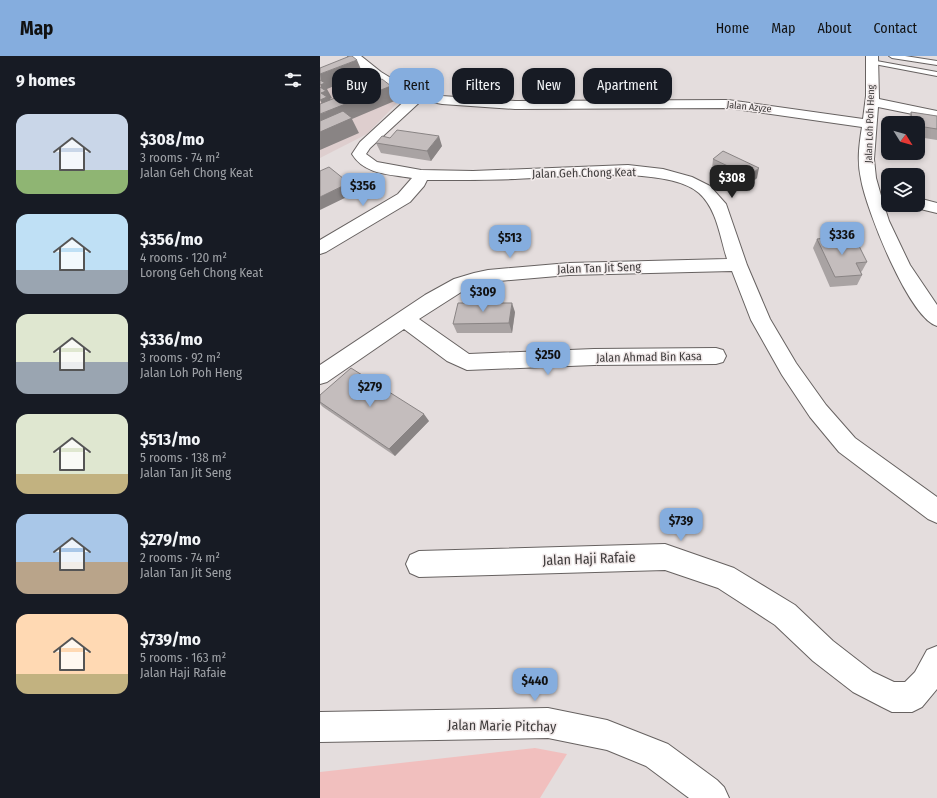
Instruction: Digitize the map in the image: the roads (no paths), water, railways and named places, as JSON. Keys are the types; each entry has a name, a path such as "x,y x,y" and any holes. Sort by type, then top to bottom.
{"street":[{"name":"Jalan Azyze","path":"354,56 376,75 389,83"},
{"name":"Jalan Loh Poh Heng","path":"872,59 872,102 866,160 872,193 902,267 923,302 937,319"},
{"name":"Jalan Azyze","path":"444,100 515,105 728,104 869,124"},
{"path":"872,102 937,115"},
{"name":"Jalan Geh Chong Keat","path":"408,104 365,145 359,154 363,160 372,166 421,175 473,176 628,170 663,174 686,180 704,189 718,204 738,264 761,320 790,369 818,411 847,445 937,511"},
{"path":"320,248 404,198 418,183 421,175"},
{"path":"872,193 881,195"},
{"path":"925,205 937,208"},
{"name":"Jalan Tan Jit Seng","path":"320,376 432,300 460,284 488,276 570,268 738,264"},
{"name":"Jalan Ahmad Bin Kasa","path":"404,318 454,355 467,362 594,357 716,356"},
{"name":"Jalan Haji Rafaie","path":"419,564 666,557 725,577 752,593 785,616 823,651 863,682 892,697 912,697 925,682 937,660"},
{"name":"Jalan Marie Pitchay","path":"320,727 548,723 607,735 657,755 706,791 713,798"}],"lane":[{"path":"892,56 937,63"},
{"path":"872,59 937,74"}]}
